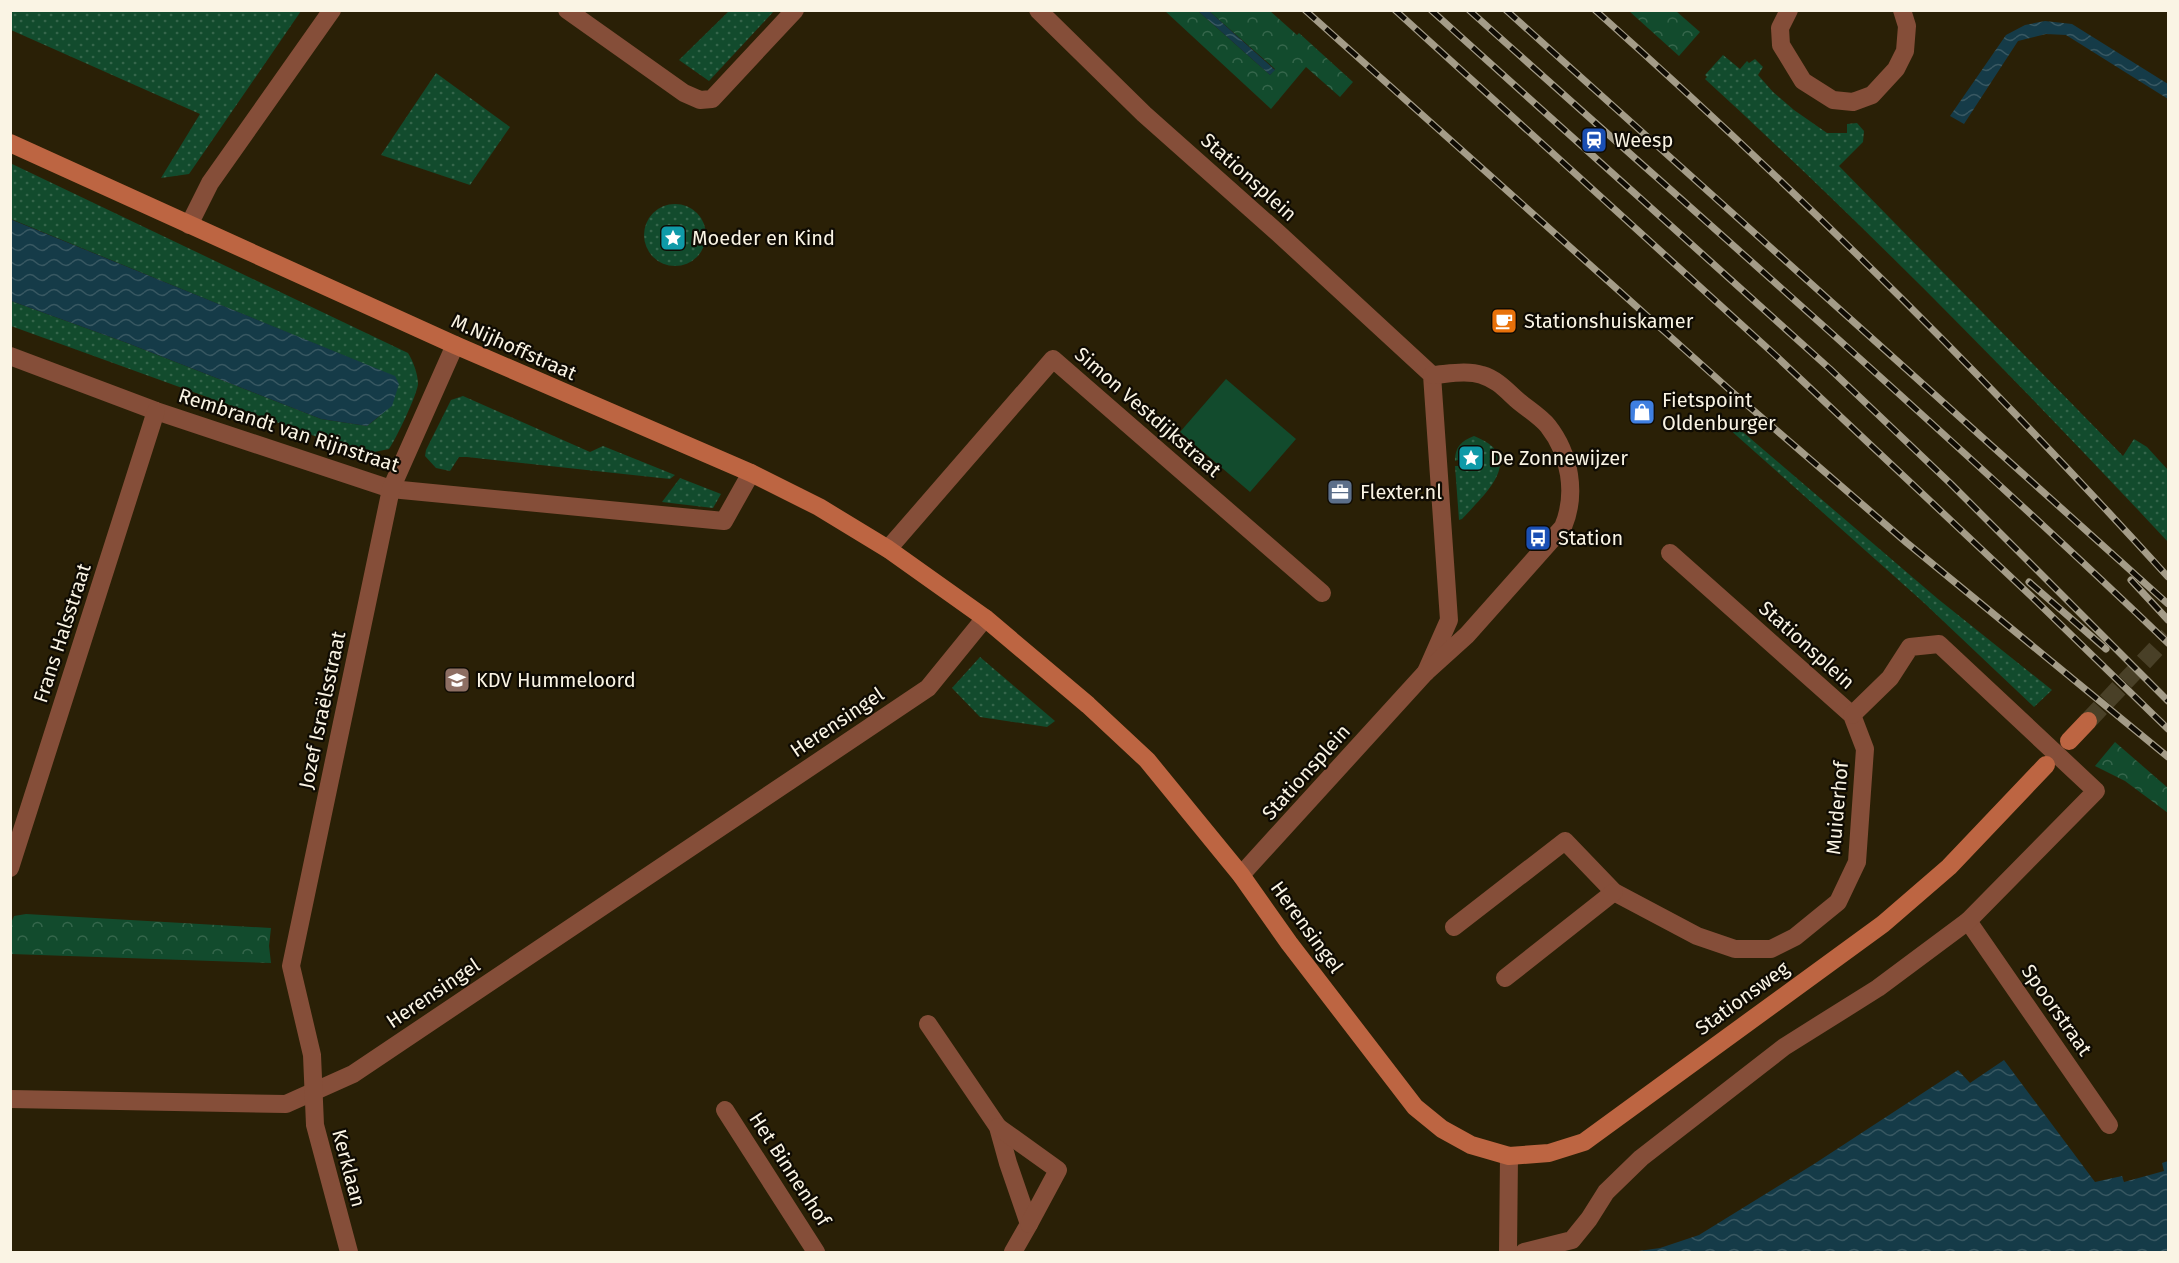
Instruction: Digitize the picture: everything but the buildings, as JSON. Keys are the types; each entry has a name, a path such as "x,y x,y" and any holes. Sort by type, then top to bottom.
{"main road":[{"name":"M.Nijhoffstraat","path":"10,143 454,345 751,473 819,507 888,549 985,618"},
{"name":"Herensingel","path":"985,618 1088,705 1146,760 1241,875 1289,943 1415,1107 1443,1130 1471,1145 1509,1156"},
{"path":"2069,741 2088,721"},
{"name":"Stationsweg","path":"1509,1156 1549,1153 1584,1142 1883,924 1949,867 2046,765"}],"street":[{"path":"189,225 210,183 332,10"},
{"path":"567,10 684,93 700,100 712,99 795,10"},
{"name":"Stationsplein","path":"1038,10 1144,114 1278,233 1432,375 1449,620 1426,672"},
{"path":"1789,10 1780,28 1781,45 1803,81 1833,100 1853,102 1872,95 1896,69 1905,51 1907,26 1902,10"},
{"name":"Jozef Israëlsstraat","path":"314,1093 312,1055 291,966 390,489 454,345"},
{"name":"Rembrandt van Rijnstraat","path":"10,356 156,411 390,489 724,521 751,473"},
{"name":"Simon Vestdijkstraat","path":"888,549 1053,359 1322,593"},
{"name":"Stationsplein","path":"1241,875 1426,672 1467,634 1563,527 1569,506 1570,491 1566,461 1558,441 1547,424 1491,378 1479,374 1463,373 1432,375"},
{"name":"Frans Halsstraat","path":"10,868 156,411"},
{"name":"Stationsplein","path":"1670,553 1852,715 1890,678 1910,647 1939,645 2096,791 1968,921"},
{"name":"Herensingel","path":"10,1099 286,1104 353,1074 928,688 985,618"},
{"name":"Muiderhof","path":"1454,927 1565,841 1614,892 1697,936 1735,949 1771,949 1795,937 1838,902 1857,862 1864,749 1852,715"},
{"path":"1505,978 1614,892"},
{"path":"1524,1252 1572,1240 1606,1192 1641,1158 1784,1047 1878,988 1968,921"},
{"name":"Spoorstraat","path":"1968,921 2109,1125"},
{"path":"928,1024 998,1127 1029,1224"},
{"name":"Kerklaan","path":"314,1093 315,1125 349,1252"},
{"name":"Het Binnenhof","path":"725,1110 816,1252"},
{"path":"998,1127 1058,1170 1013,1252"},
{"path":"1508,1252 1509,1156"}],"green space":[{"path":"11,10 301,11 189,174 161,178 200,114 11,30"},
{"path":"730,10 774,11 709,81 679,60"},
{"path":"1165,11 1198,11 1270,75 1275,69 1209,11 1270,11 1297,35 1299,33 1353,82 1340,97 1306,67 1271,109"},
{"path":"1629,11 1676,11 1700,32 1679,56"},
{"path":"1723,55 1740,69 1747,61 1749,63 1755,59 1763,67 1758,75 1773,92 1827,133 1847,133 1847,124 1857,123 1864,131 1863,142 1839,166 2123,456 2134,439 2147,447 2168,470 2168,542 1941,306 1705,79 1707,77 1705,75"},
{"path":"436,73 510,127 470,185 381,155"},
{"path":"10,163 408,353 415,368 418,384 406,417 389,449 364,454 11,326 11,301 127,343 321,419 367,426 381,415 384,372 11,219"},
{"path":"675,204 697,213 706,235 697,257 675,266 653,257 644,235 653,213"},
{"path":"1226,379 1296,439 1250,492 1180,432"},
{"path":"463,396 590,452 603,446 675,475 670,479 467,457 459,457 450,471 436,468 425,456 426,450 451,400"},
{"path":"1735,421 1737,427 1938,599 2052,690 2034,707 1922,601 1728,428"},
{"path":"1474,436 1490,445 1498,454 1500,465 1497,476 1490,487 1459,520 1455,466 1462,466 1472,471 1480,465 1481,456 1472,450 1464,452 1461,459 1455,461 1455,456 1460,445"},
{"path":"680,478 721,494 713,508 662,502"},
{"path":"980,657 1055,721 1047,727 980,717 952,688"},
{"path":"2115,742 2168,788 2168,813 2125,781 2095,766"},
{"path":"26,914 271,928 269,946 271,963 11,954 11,923 14,916"}],"water":[{"path":"1198,11 1209,11 1275,70 1270,75"},
{"path":"2045,21 2072,24 2168,84 2168,99 2066,35 2046,34 2018,41 1964,124 1950,116 2006,35 2025,25"},
{"path":"10,219 395,376 399,384 392,406 367,426 321,419 127,343 11,301"},
{"path":"2004,1060 2095,1182 2122,1176 2124,1182 2164,1171 2162,1163 2168,1161 2168,1252 1631,1252 1660,1248 1699,1235 1814,1164 1958,1070 1970,1083"}],"tunnel":[{"path":"2088,721 2168,636"}],"railway":[{"path":"1305,10 1731,391 1907,543 2168,757"},
{"path":"1395,10 1775,355 2031,596 2168,729"},
{"path":"1431,10 1830,369 1951,484 2168,701"},
{"path":"1469,10 1909,403 2168,643"},
{"path":"1506,10 2168,604"},
{"path":"1595,10 1744,146 1889,286 2100,503 2168,577"},
{"path":"2131,580 2168,620"},
{"path":"2029,582 2106,649"}],"place":[{"name":"Weesp","path":"1594,140"},
{"name":"Moeder en Kind","path":"673,238"},
{"name":"Stationshuiskamer","path":"1504,321"},
{"name":"Fietspoint Oldenburger","path":"1642,412"},
{"name":"De Zonnewijzer","path":"1471,458"},
{"name":"Flexter.nl","path":"1340,492"},
{"name":"Station","path":"1538,538"},
{"name":"KDV Hummeloord","path":"457,680"}]}
